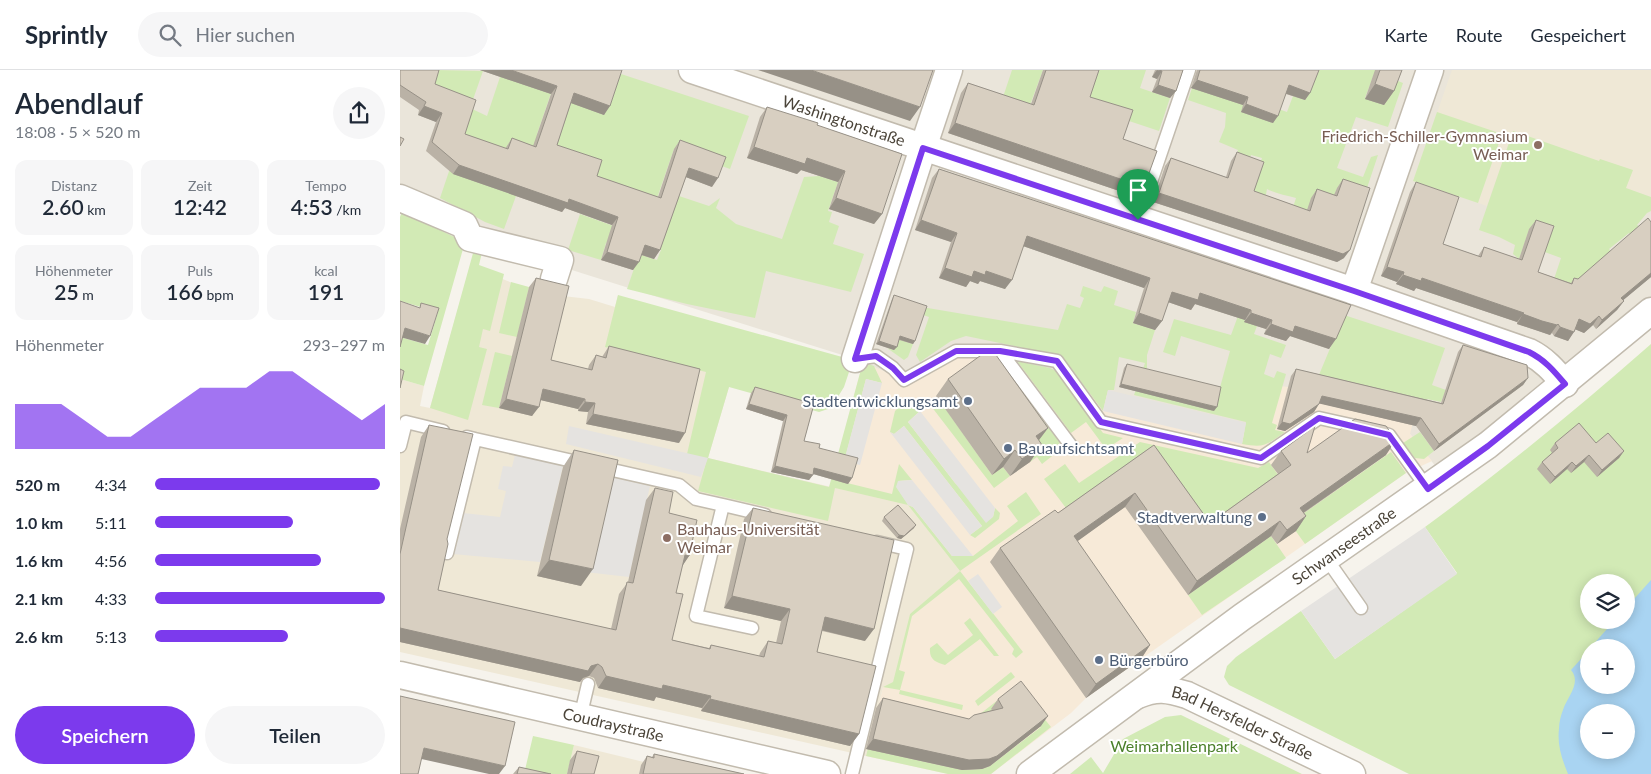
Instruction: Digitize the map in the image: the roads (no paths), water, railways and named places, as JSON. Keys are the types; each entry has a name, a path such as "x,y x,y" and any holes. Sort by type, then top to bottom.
{"street":[{"name":"Washingtonstraße","path":"692,70 1354,291 1529,352 1550,366 1565,384"},
{"path":"855,359 950,70"},
{"path":"1354,291 1430,70"},
{"path":"400,198 464,225 470,238 560,260 554,279"},
{"name":"Schwanseestraße","path":"1030,774 1130,699 1326,558 1488,446 1651,311"},
{"name":"Coudraystraße","path":"400,675 827,774"},
{"name":"Bad Hersfelder Straße","path":"1130,699 1152,690 1170,689 1187,695 1352,774"}],"lane":[{"path":"1138,220 1189,70"},
{"path":"855,359 876,356 893,368 904,380 956,351 1000,351 1057,361 1101,422 1261,458 1319,418 1389,435 1428,489"},
{"path":"1000,351 1072,447"},
{"path":"401,438 406,422 679,485 696,499 781,519"},
{"path":"447,553 475,439"},
{"path":"723,505 696,616 752,628"},
{"path":"852,774 907,548 868,540"},
{"path":"1326,558 1361,608"},
{"path":"580,718 588,684"}],"water":[{"path":"1651,580 1651,774 1568,774 1560,752 1559,724 1565,705 1573,690 1575,680 1571,670 1580,660 1580,694 1635,694 1635,639 1598,639 1607,629 1635,629 1635,598"}],"place":[{"name":"Friedrich-Schiller-Gymnasium Weimar","path":"1538,145"},
{"name":"Stadtentwicklungsamt","path":"968,401"},
{"name":"Bauaufsichtsamt","path":"1008,448"},
{"name":"Stadtverwaltung","path":"1262,517"},
{"name":"Bauhaus-Universität Weimar","path":"667,538"},
{"name":"Bürgerbüro","path":"1099,660"}],"park label":[{"name":"Weimarhallenpark","path":"1174,746"}]}
